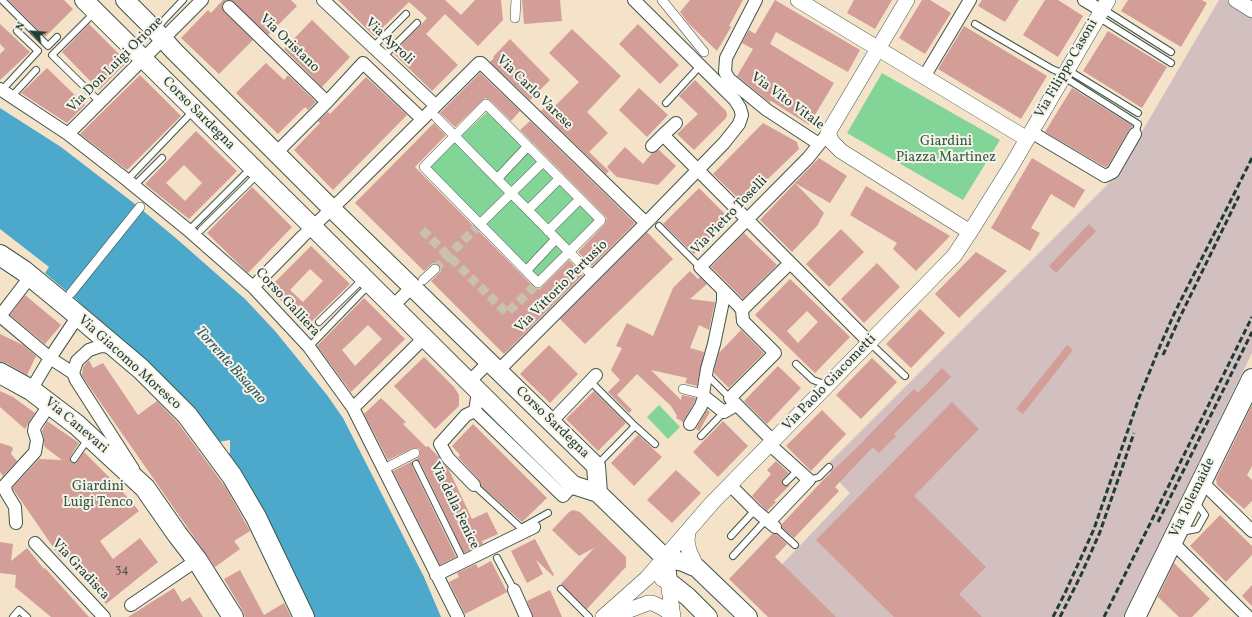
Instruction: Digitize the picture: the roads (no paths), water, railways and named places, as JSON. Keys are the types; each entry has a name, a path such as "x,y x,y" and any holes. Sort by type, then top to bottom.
{"main road":[{"name":"Corso Sardegna","path":"125,0 332,209 417,284 493,366 596,466 598,493"},
{"name":"Corso Sardegna","path":"89,6 473,388 573,485 598,493 665,558"},
{"name":"Via Giacomo Moresco","path":"0,255 59,299 113,347 141,369 187,415 232,476 256,517 304,617"},
{"name":"Via Canevari","path":"0,373 31,390 50,404 90,436 145,488 197,560 233,617"},
{"name":"Via Tolemaide","path":"1135,617 1252,379"},
{"path":"708,617 688,597 668,582 665,558 683,562 697,568 748,617"}],"street":[{"name":"Via Don Luigi Orione","path":"68,134 143,59 159,35 202,0"},
{"path":"515,18 516,0"},
{"path":"634,0 735,100 742,115 736,130 646,223"},
{"path":"662,0 704,52"},
{"name":"Via Vito Vitale","path":"756,0 726,58 725,72 729,79 767,110 824,139"},
{"path":"798,0 924,77 1105,176 1113,172 1135,134"},
{"path":"907,0 824,139 832,142 841,151 970,232"},
{"path":"924,77 970,0"},
{"path":"1084,0 1103,9"},
{"path":"1236,0 1252,10"},
{"name":"Via Ayroli","path":"327,1 383,56 435,111"},
{"name":"Via Oristano","path":"230,7 327,102"},
{"name":"Via Filippo Casoni","path":"970,232 1103,9"},
{"path":"276,153 327,102 363,63 422,119"},
{"name":"Via Carlo Varese","path":"332,209 422,119 435,111 479,63 481,63 646,223"},
{"name":"Corso Galliera","path":"5,92 68,134 187,229 253,287 309,347 353,408 458,617"},
{"path":"486,104 601,220 538,282 424,167 454,136 486,104"},
{"path":"435,111 454,136 590,273"},
{"path":"652,146 676,123"},
{"path":"663,136 868,342"},
{"name":"Via Pietro Toselli","path":"733,402 775,352 743,316 723,290 700,267 808,158 824,139"},
{"path":"497,179 528,146"},
{"path":"480,224 543,162"},
{"path":"528,210 560,178"},
{"path":"548,231 580,199"},
{"path":"71,293 140,207"},
{"path":"253,287 312,227 332,209"},
{"name":"Via Vittorio Pertusio","path":"493,366 646,223"},
{"name":"Via Paolo Giacometti","path":"603,617 647,578 730,485 868,342 954,256 970,232"},
{"path":"526,271 556,239"},
{"path":"743,316 790,263"},
{"path":"392,307 435,269"},
{"path":"30,277 0,316 50,358 73,373 77,361 89,350 101,346 113,347"},
{"path":"690,424 701,406 704,395 707,369 723,301 723,290"},
{"path":"31,390 78,316"},
{"path":"353,408 424,338"},
{"path":"493,366 473,388 475,411 563,496 573,485"},
{"name":"Via Canevari","path":"73,373 145,488"},
{"path":"551,422 593,378"},
{"path":"683,389 704,395 724,412 733,402 798,470 810,480 770,523 730,485"},
{"path":"16,522 15,507 6,492 5,485 34,452 38,440 34,431 35,426 50,404"},
{"path":"474,485 448,458 440,444 466,415 475,411"},
{"path":"384,469 415,453"},
{"path":"1197,490 1252,531"},
{"name":"Via della Fenice","path":"436,575 534,527"},
{"path":"688,531 687,541 689,551 697,568"},
{"path":"1174,538 1248,617"},
{"name":"Via Gradisca","path":"35,543 104,617"},
{"path":"131,605 197,560"},
{"path":"647,578 657,578 668,582 672,616"},
{"path":"514,590 526,617"},
{"path":"611,617 648,603 661,607 672,616"}],"lane":[{"path":"2,0 48,46 57,37"},
{"path":"159,35 164,20 183,0"},
{"path":"89,6 52,56 100,102"},
{"path":"1103,9 1171,52"},
{"path":"1103,9 1171,63"},
{"path":"373,47 406,14"},
{"path":"383,56 417,23"},
{"path":"975,24 1052,69 1064,73 1138,113"},
{"path":"5,92 38,51 17,31"},
{"path":"666,103 700,66"},
{"path":"5,92 36,70"},
{"path":"1064,73 1138,124 1135,134"},
{"path":"131,183 194,110"},
{"path":"131,183 162,158"},
{"path":"194,225 255,170"},
{"path":"201,230 255,170"},
{"path":"659,226 700,267"},
{"path":"318,322 367,281"},
{"path":"309,347 367,281"},
{"path":"868,342 905,376"},
{"path":"796,364 813,380 828,385"},
{"path":"593,378 635,426 655,444"},
{"path":"710,378 733,402"},
{"path":"701,436 724,412"},
{"path":"596,466 635,426"},
{"path":"74,459 90,436"},
{"name":"Via della Fenice","path":"416,464 464,562"},
{"path":"810,480 819,477 829,467"},
{"path":"786,482 798,470"},
{"path":"474,485 521,528 548,513"},
{"path":"731,536 755,510"},
{"path":"733,556 770,523 795,545"},
{"path":"497,558 514,590"},
{"path":"561,590 589,617"},
{"path":"13,617 19,610 27,617"}],"water":[{"name":"Torrente Bisagno","path":"0,108 61,147 135,204 245,299 275,331 327,395 343,418 424,577 441,617 314,617 226,455 230,453 230,440 218,442 192,412 76,299 45,273 49,267 0,229"}],"tunnel":[{"path":"435,269 480,224"},
{"path":"422,230 507,313 538,283"}],"railway":[{"path":"1053,617 1094,529 1139,398 1160,346 1174,314 1252,158"},
{"path":"1163,355 1239,196"},
{"path":"1104,617 1252,317"},
{"path":"1158,522 1252,332"},
{"path":"1060,617 1100,532 1134,433"}],"park label":[{"name":"Giardini Piazza Martinez","path":"946,150"},
{"name":"Giardini Luigi Tenco","path":"98,496"}]}
